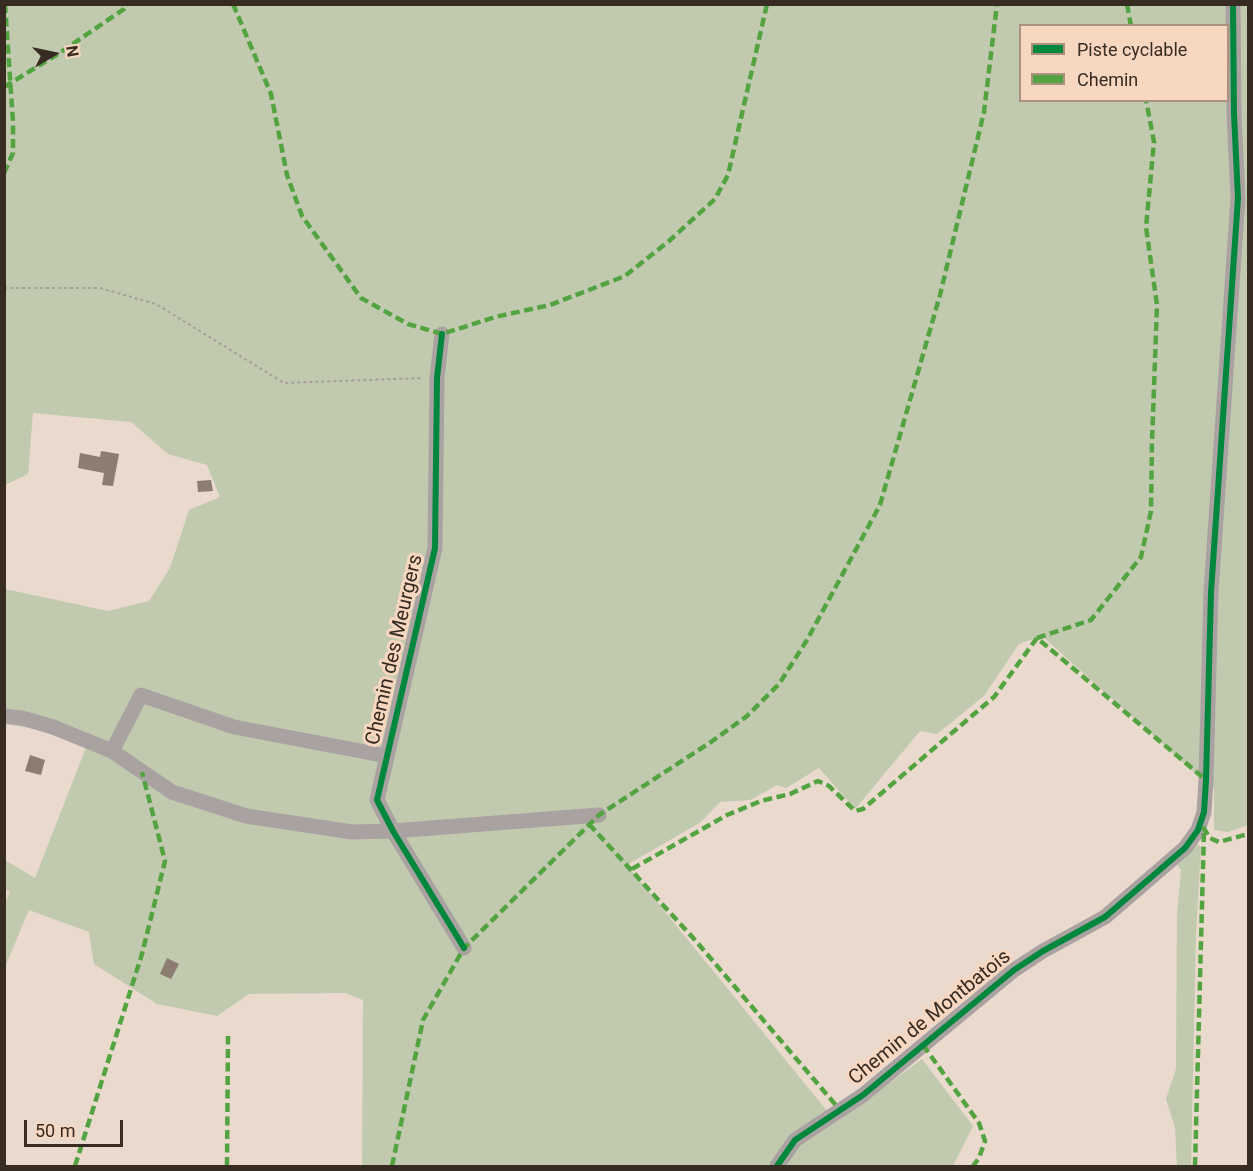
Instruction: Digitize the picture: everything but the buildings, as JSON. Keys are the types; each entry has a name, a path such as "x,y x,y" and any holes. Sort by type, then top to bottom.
{"street":[{"name":"Chemin de Montbatois","path":"777,1167 795,1140 862,1095 1014,970 1043,951 1105,917 1185,849 1195,837 1202,821 1207,768 1211,592 1238,198 1234,114 1233,4"},
{"name":"Chemin des Meurgers","path":"442,334 438,378 435,548 377,800 393,831 464,948"},
{"path":"112,751 141,695 234,727 387,756"},
{"path":"4,716 22,718 53,727 112,751 172,792 246,816 352,832 393,831 598,815"}],"path":[{"path":"4,288 100,288 156,304 284,383 438,378"}],"green space":[{"path":"5,5 1248,5 1248,825 1228,832 1214,830 1214,790 1042,636 1019,644 984,696 937,734 920,731 855,809 819,768 786,788 777,785 750,800 720,802 701,822 627,865 836,1122 922,1059 973,1126 953,1166 362,1166 363,1000 345,993 249,994 217,1016 157,1004 94,964 89,932 29,910 5,967 5,903 10,892 5,889 5,860 35,878 87,745 37,729 5,724 5,589 108,611 149,601 170,568 189,510 220,497 207,465 168,454 131,422 33,413 28,474 5,485"},
{"path":"1197,844 1201,847 1196,934 1191,1166 1177,1166 1175,1127 1166,1099 1176,1069 1177,914 1181,870 1176,863"}],"marked path":[{"path":"4,173 13,153 5,4"},
{"path":"4,87 58,54 124,9 127,4"},
{"path":"233,4 271,94 287,175 302,216 361,298 408,324 442,334 495,317 550,305 625,276 669,241 715,199 728,175 767,4"},
{"path":"392,1166 423,1020 464,948 599,815 747,716 779,684 807,640 880,505 940,295 984,112 997,4"},
{"path":"1127,4 1131,24"},
{"path":"1037,638 1091,620 1141,557 1151,511 1157,305 1146,227 1154,142 1146,102"},
{"path":"632,869 727,815 761,801 790,794 818,781 829,786 855,811 863,809 994,697 1037,638 1206,780"},
{"path":"75,1166 142,954 165,861 142,772"},
{"path":"589,824 695,940 840,1110"},
{"path":"1203,827 1210,838 1219,842 1248,834"},
{"path":"1195,1166 1204,830"},
{"path":"227,1166 228,1036"},
{"path":"923,1045 979,1123 985,1141 979,1158 973,1166"}],"cycle path":[{"path":"777,1166 795,1140 863,1095 1014,970 1043,951 1105,917 1185,848 1198,830 1204,812 1211,592 1238,198 1234,114 1233,4"},
{"path":"442,334 437,378 435,548 377,800 393,831 464,948"}]}
